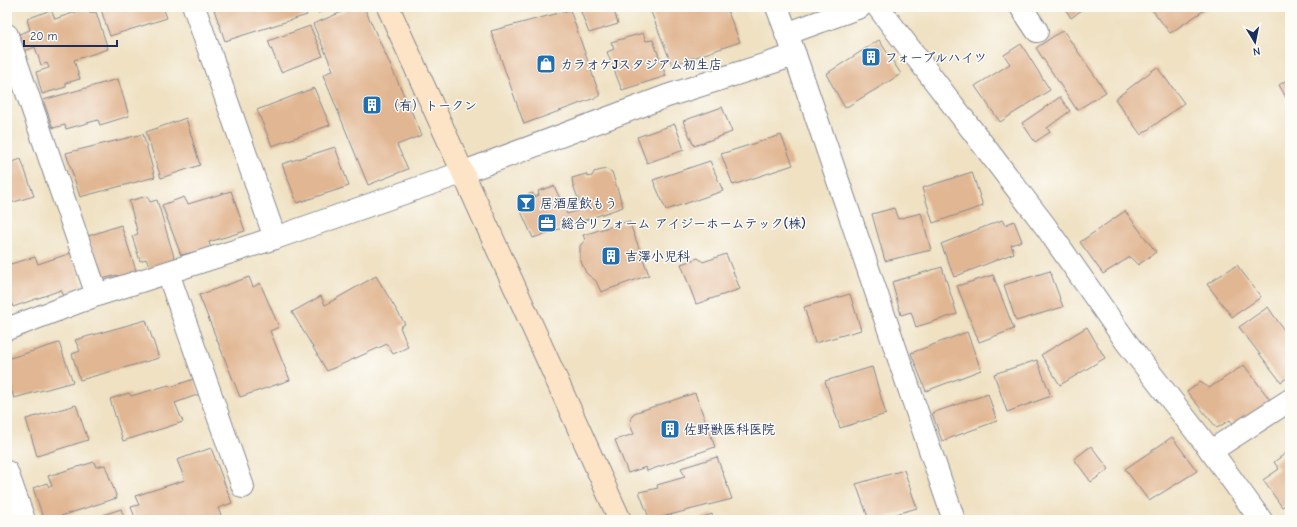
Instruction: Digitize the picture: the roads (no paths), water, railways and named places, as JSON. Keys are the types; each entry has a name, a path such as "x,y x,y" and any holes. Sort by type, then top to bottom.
{"street":[{"path":"194,7 275,238"},
{"path":"388,7 464,172 620,520"},
{"path":"777,7 795,55 954,520"},
{"path":"786,34 860,7"},
{"path":"878,7 1046,227 1127,343 1210,451 1260,520"},
{"path":"1021,7 1037,31"},
{"path":"7,35 98,295"},
{"path":"7,329 98,295 275,238 464,172 667,96 795,55"},
{"path":"168,273 243,488"},
{"path":"1210,451 1290,400"},
{"path":"7,472 24,520"}],"place":[{"name":"フォーブルハイツ","path":"871,57"},
{"name":"カラオケJスタジアム初生店","path":"546,64"},
{"name":"（有）トークン","path":"372,105"},
{"name":"居酒屋飲もう","path":"526,203"},
{"name":"総合リフォーム アイジーホームテック(株)","path":"547,223"},
{"name":"吉澤小児科","path":"611,256"},
{"name":"佐野獣医科医院","path":"670,429"}]}
